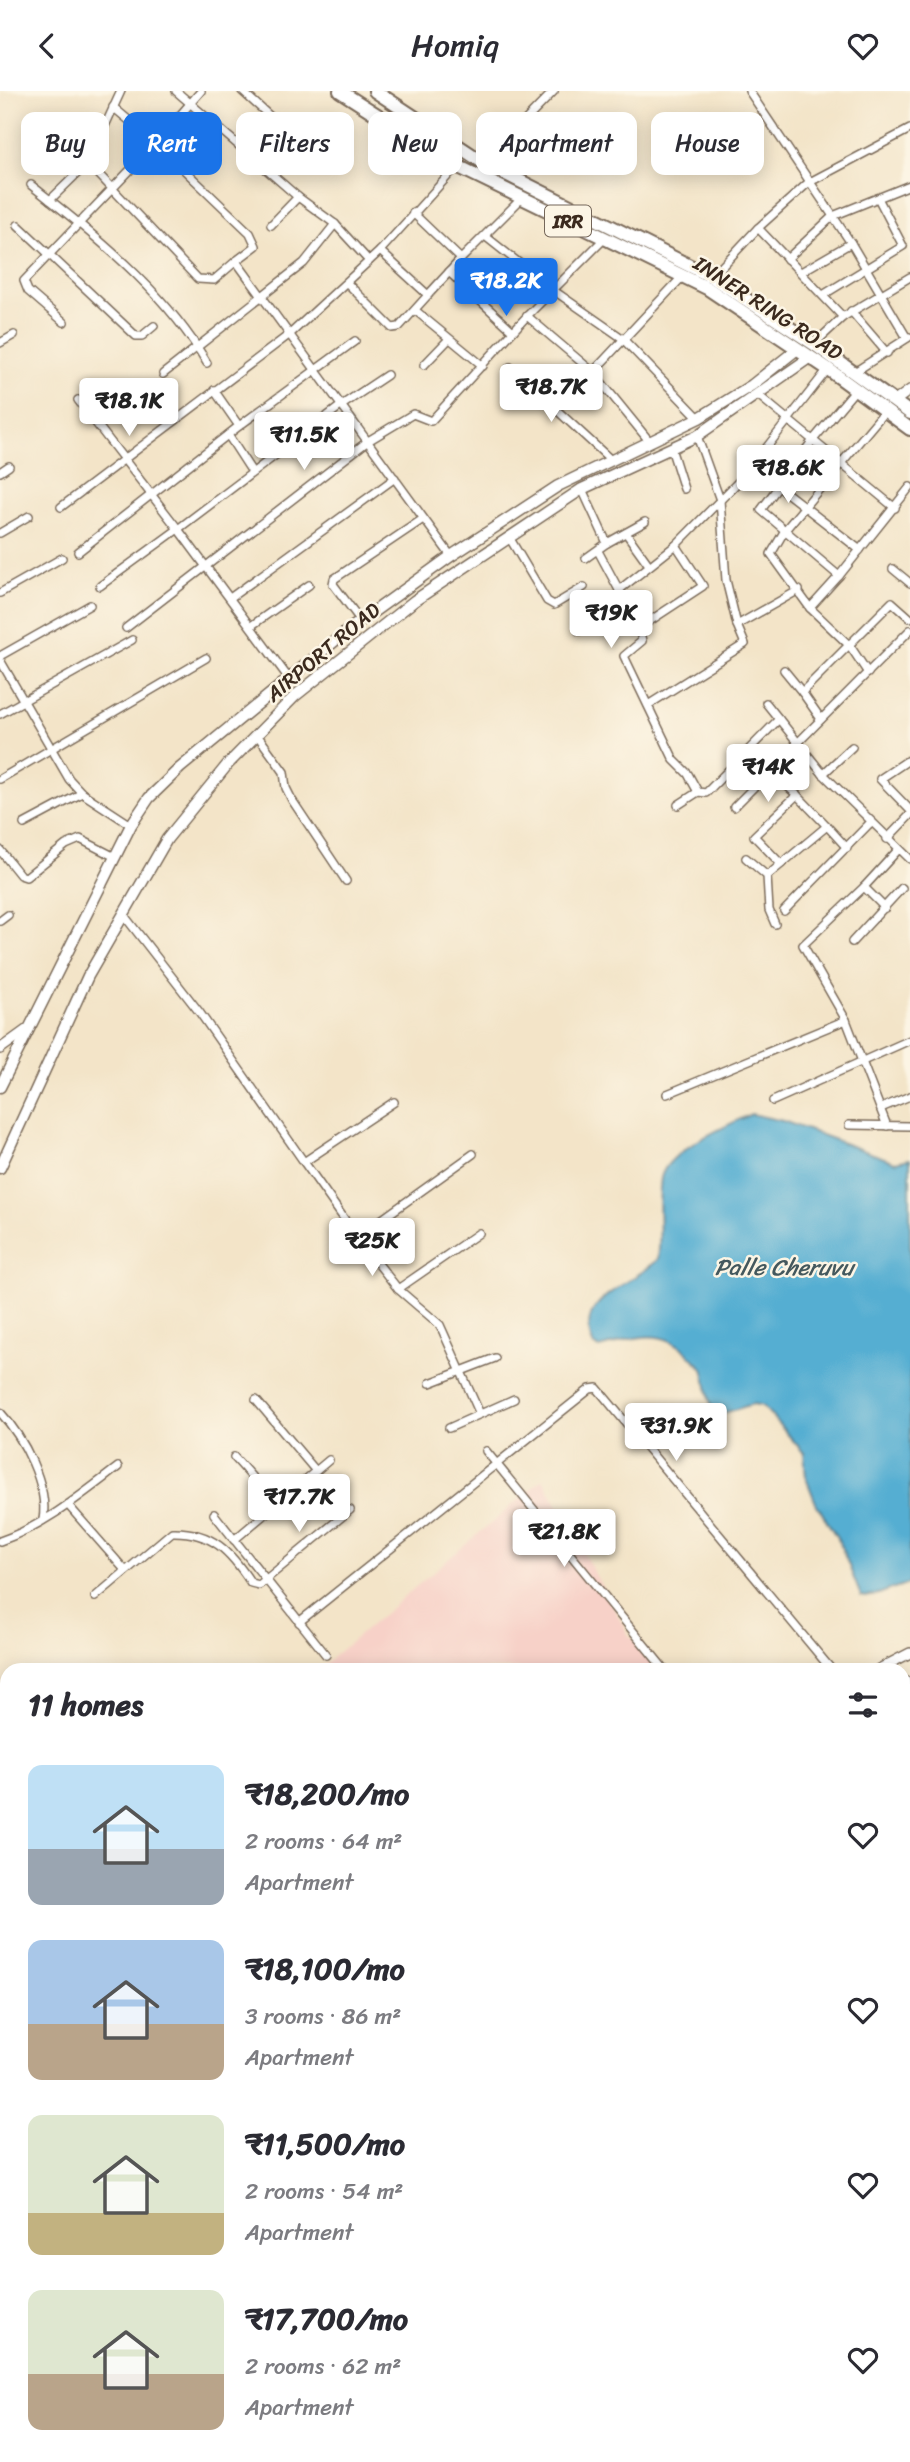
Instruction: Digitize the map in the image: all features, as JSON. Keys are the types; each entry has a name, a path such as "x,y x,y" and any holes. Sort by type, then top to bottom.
{"highway":[{"name":"INNER RING ROAD","path":"340,91 373,112"},
{"name":"INNER RING ROAD","path":"375,91 476,158"},
{"name":"INNER RING ROAD","path":"462,168 707,288 828,369 910,429"},
{"name":"INNER RING ROAD","path":"508,175 712,277 814,344 910,413"}],"main road":[{"name":"AIRPORT ROAD","path":"0,1087 131,825 149,798 180,768 361,621 451,556 558,486 699,418 752,385 796,350"},
{"name":"AIRPORT ROAD","path":"0,1168 88,977 167,839 228,764 295,696 414,601 460,569 582,489 697,436 810,358"},
{"path":"451,556 460,569"}],"street":[{"path":"109,116 121,91"},
{"path":"176,91 298,197 335,224 369,261"},
{"path":"182,112 201,91"},
{"path":"242,91 265,112"},
{"path":"534,112 554,91"},
{"path":"749,91 808,183 851,243 909,338 853,373"},
{"path":"113,107 123,115"},
{"path":"712,277 758,228 808,183 910,129"},
{"path":"50,200 76,175"},
{"path":"100,175 198,279 214,280 253,250 254,239 189,175"},
{"path":"64,322 24,286 24,281 126,175"},
{"path":"61,507 290,334 380,251 449,175"},
{"path":"31,185 79,223 169,309 206,363"},
{"path":"788,259 833,216 910,185"},
{"path":"271,225 298,197"},
{"path":"347,283 391,328 399,327 522,198"},
{"path":"823,295 864,267 907,244 878,198"},
{"path":"413,213 461,259"},
{"path":"163,374 304,263 335,224"},
{"path":"18,225 136,336 142,336 154,326"},
{"path":"758,228 843,317"},
{"path":"485,236 553,290 622,338 699,418"},
{"path":"126,628 368,441 413,414 431,421 527,316 605,238"},
{"path":"801,272 851,243"},
{"path":"380,251 428,295"},
{"path":"236,261 451,556"},
{"path":"449,272 513,331"},
{"path":"593,372 683,275"},
{"path":"814,344 851,311 910,277"},
{"path":"416,311 482,366"},
{"path":"851,311 887,353"},
{"path":"527,316 593,372 650,442"},
{"path":"0,343 14,335"},
{"path":"424,365 448,340"},
{"path":"78,552 239,426 355,341"},
{"path":"510,367 611,460"},
{"path":"619,590 677,544 720,500 752,466 828,369"},
{"path":"100,586 342,405 387,375"},
{"path":"839,576 761,510 813,440 856,389"},
{"path":"215,390 239,426"},
{"path":"895,401 910,390"},
{"path":"758,395 895,508"},
{"path":"78,400 251,625 290,680"},
{"path":"868,673 850,646 810,608 771,554 785,530 885,411"},
{"path":"228,435 252,472"},
{"path":"648,705 745,644 737,625 726,580 720,500 697,436"},
{"path":"671,448 684,489"},
{"path":"0,472 9,466"},
{"path":"752,466 860,550"},
{"path":"230,598 395,478"},
{"path":"810,608 910,487"},
{"path":"582,489 607,543"},
{"path":"0,533 29,516"},
{"path":"361,621 333,584 334,579 423,519"},
{"path":"586,558 645,522"},
{"path":"626,533 649,565"},
{"path":"509,537 547,601 554,605 584,587"},
{"path":"639,628 703,586 677,544"},
{"path":"598,551 639,628 642,641 624,656 674,760 688,774 698,792"},
{"path":"0,593 62,558"},
{"path":"893,569 910,583"},
{"path":"251,625 309,585"},
{"path":"737,625 799,590"},
{"path":"802,692 892,601 910,618"},
{"path":"90,604 0,658 69,779 82,793 131,825"},
{"path":"579,631 625,604"},
{"path":"734,807 772,772 910,630"},
{"path":"0,714 132,640"},
{"path":"0,779 206,658"},
{"path":"784,670 821,719"},
{"path":"766,703 797,745 823,774 870,823 910,859"},
{"path":"678,805 698,792 706,793 779,719"},
{"path":"258,736 284,772 286,788 292,800 346,881"},
{"path":"823,774 852,747"},
{"path":"887,839 910,812 880,779 910,759"},
{"path":"772,772 847,848"},
{"path":"24,824 82,793"},
{"path":"781,865 754,836 797,795"},
{"path":"784,911 870,823"},
{"path":"766,876 827,826"},
{"path":"0,850 20,875 26,877 66,845 80,839 115,857"},
{"path":"887,1126 846,1020 803,945 864,887 898,850"},
{"path":"746,857 766,876 769,910 775,924"},
{"path":"864,887 885,908"},
{"path":"852,942 902,888"},
{"path":"123,914 200,1013 357,1237 398,1289 440,1325 480,1414"},
{"path":"0,921 8,915"},
{"path":"667,1094 846,1020"},
{"name":"AIRPORT ROAD","path":"2,1044 29,1028"},
{"path":"773,1101 910,1041"},
{"path":"881,1108 910,1096"},
{"path":"304,1163 394,1103"},
{"path":"849,1125 910,1126"},
{"path":"357,1237 473,1154"},
{"path":"398,1289 479,1233"},
{"path":"430,1383 495,1358"},
{"path":"299,1622 590,1389 597,1388 826,1663"},
{"path":"449,1428 514,1399"},
{"path":"256,1401 316,1471"},
{"path":"0,1412 21,1441 38,1478 45,1510 43,1520"},
{"path":"486,1451 659,1663"},
{"path":"234,1457 276,1504"},
{"path":"234,1540 329,1460"},
{"path":"0,1541 68,1505 118,1467"},
{"path":"68,1505 124,1569"},
{"path":"95,1597 164,1536 182,1532 231,1552 254,1585 266,1580 350,1510"},
{"path":"214,1514 326,1655"},
{"path":"891,1663 910,1653"}],"shaded area":[{"path":"543,1479 629,1636 662,1663 326,1663"}],"water":[{"name":"Palle Cheruvu","path":"751,1114 783,1121 895,1162 910,1159 910,1584 872,1596 861,1596 839,1541 816,1503 806,1478 804,1453 763,1406 753,1404 724,1413 715,1411 703,1369 678,1345 667,1339 646,1337 600,1348 594,1346 589,1330 591,1316 597,1305 658,1259 660,1188 665,1168 699,1140"}]}
